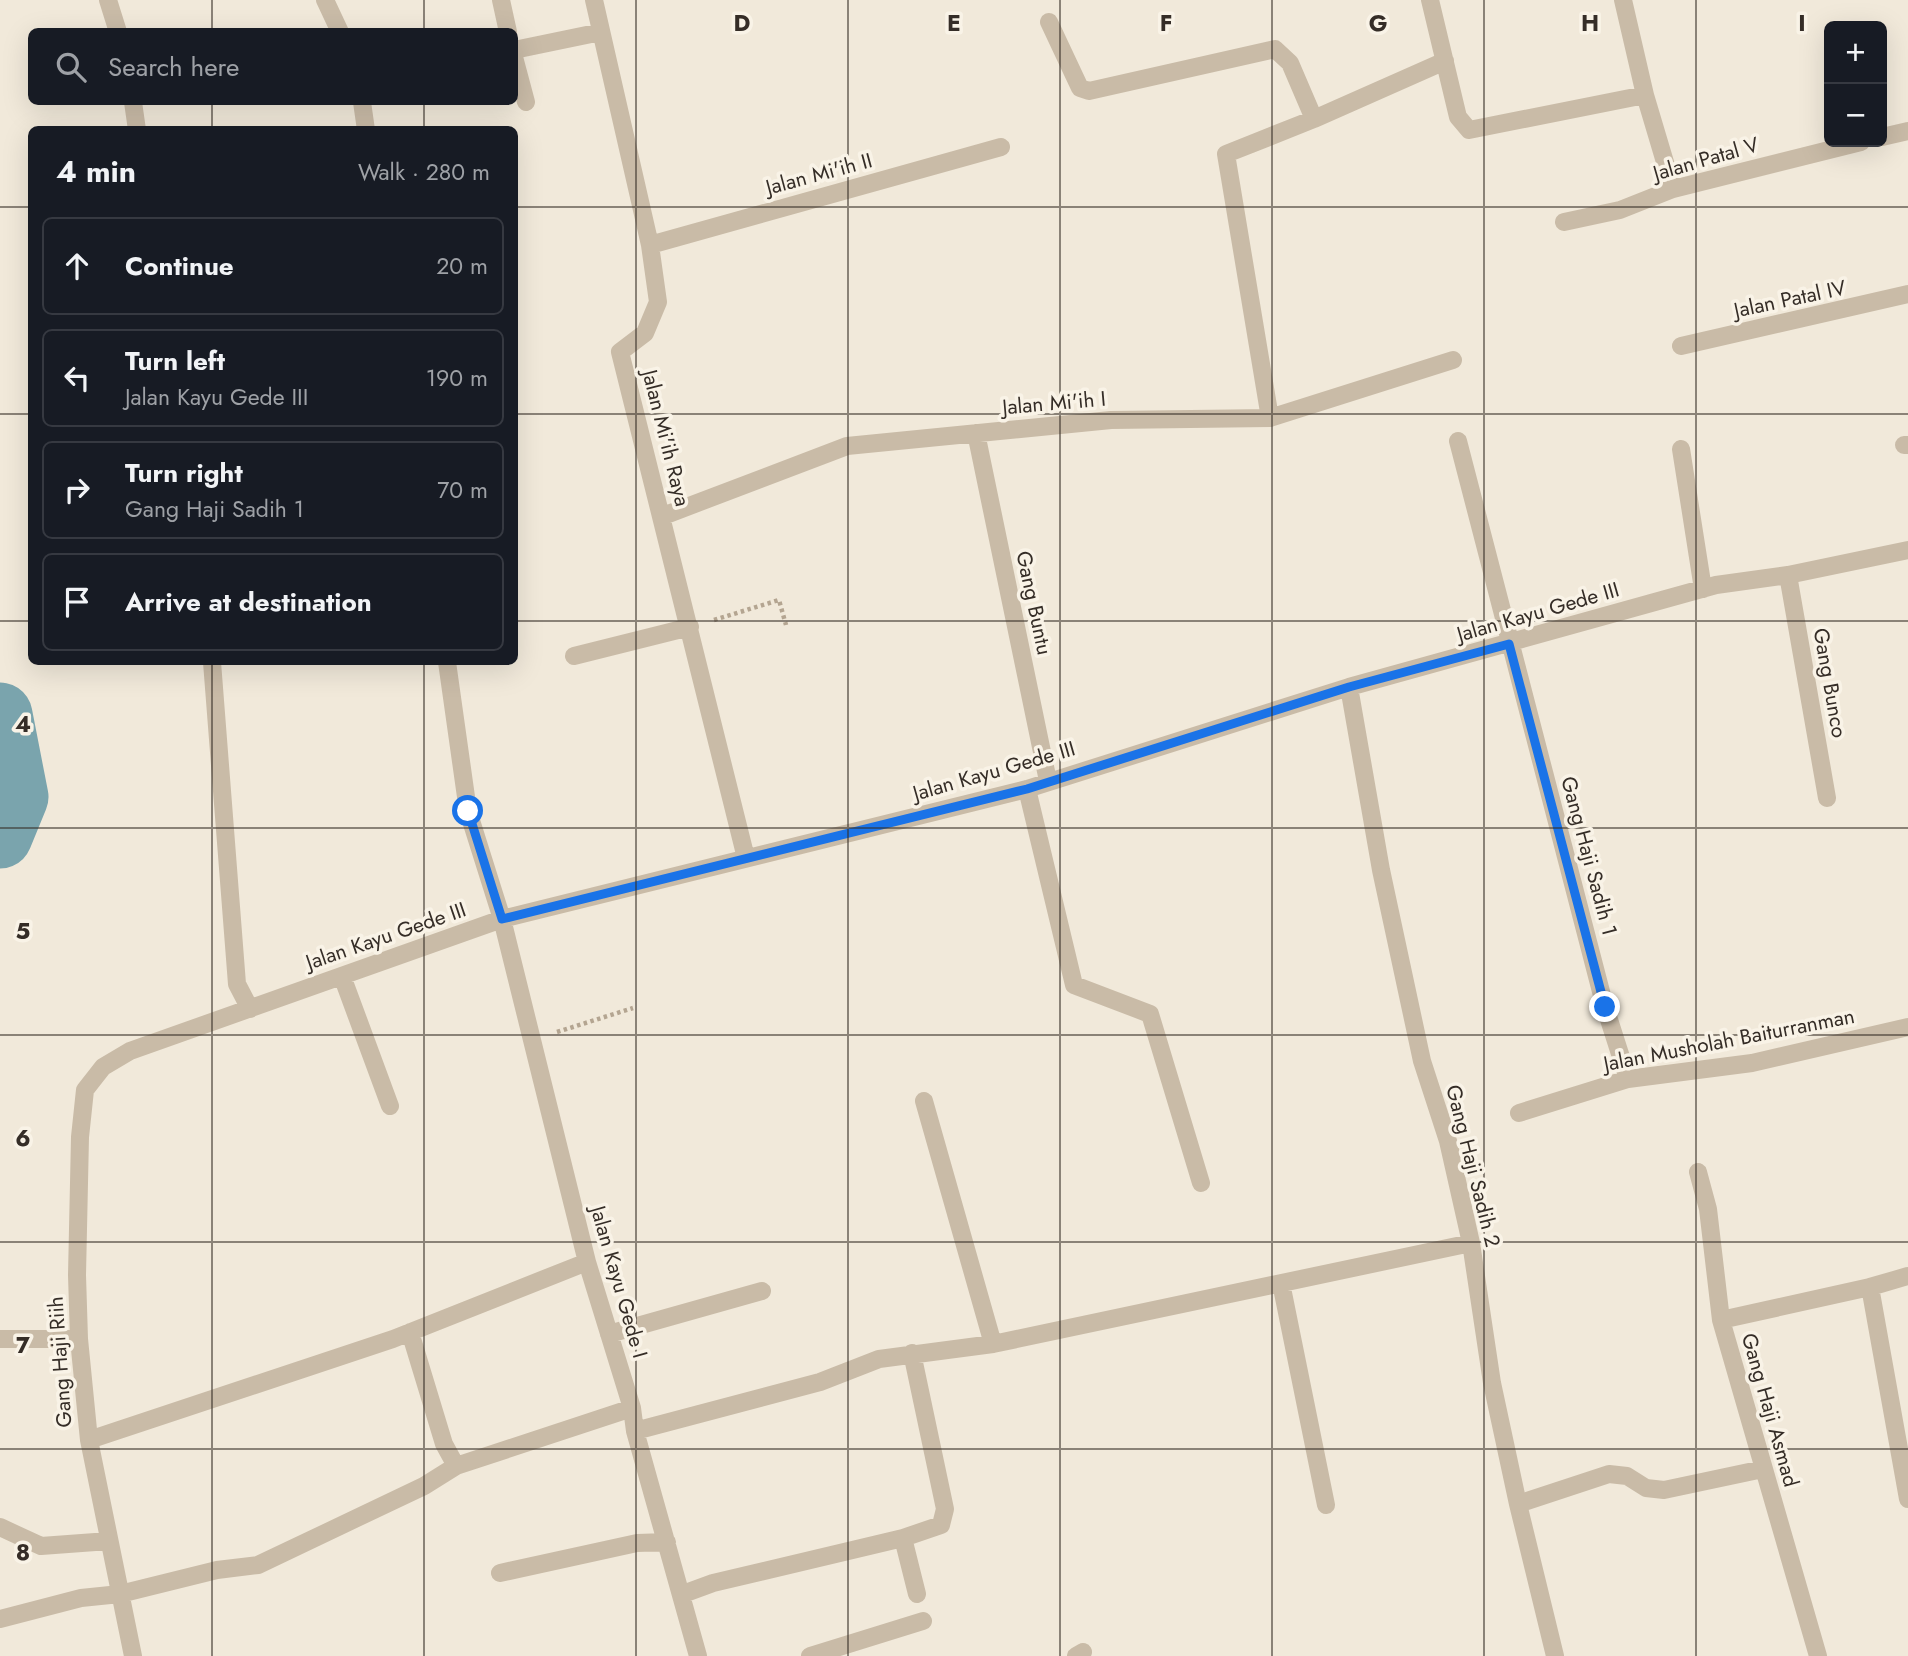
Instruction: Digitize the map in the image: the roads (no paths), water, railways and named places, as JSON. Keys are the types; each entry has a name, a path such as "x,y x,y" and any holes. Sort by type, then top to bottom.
{"street":[{"path":"108,0 117,28"},
{"path":"325,0 338,28"},
{"path":"501,0 507,28"},
{"name":"Jalan Mi'ih Raya","path":"594,0 650,244 658,302 645,333 620,352 746,858"},
{"path":"1430,0 1458,117 1469,130 1645,95"},
{"path":"1623,0 1645,95 1673,189"},
{"path":"1048,22 1080,88 1089,92 1275,49 1290,64 1314,120"},
{"path":"518,49 601,32"},
{"path":"1270,418 1226,154 1314,120 1445,61"},
{"path":"518,72 526,102"},
{"path":"133,105 136,126"},
{"path":"362,105 365,126"},
{"path":"1887,136 1908,131"},
{"name":"Jalan Mi'ih II","path":"650,244 1001,147"},
{"name":"Jalan Patal V","path":"1564,222 1620,210 1673,189 1841,147"},
{"name":"Jalan Patal IV","path":"1681,346 1908,295"},
{"name":"Jalan Mi'ih I","path":"663,516 846,446 1111,420 1270,418 1453,360"},
{"name":"Gang Buntu","path":"976,433 1048,781"},
{"name":"Gang Haji Sadih 1","path":"1458,442 1601,994 1628,1079"},
{"path":"1681,449 1703,589"},
{"name":"Jalan Kayu Gede III","path":"103,1067 130,1051 502,919 1027,789 1349,687 1703,589 1788,575 1908,550"},
{"name":"Gang Bunco","path":"1788,575 1827,798"},
{"path":"574,656 690,627"},
{"path":"212,665 237,984 250,1009"},
{"name":"Jalan Kayu Gede I","path":"447,665 468,811 502,919 587,1262 632,1408 635,1431 683,1594 698,1656"},
{"name":"Gang Haji Sadih 2","path":"1349,687 1381,870 1422,1061 1448,1141 1471,1243 1492,1383 1555,1656"},
{"path":"1027,789 1074,985 1150,1014 1200,1183"},
{"path":"342,976 390,1106"},
{"name":"Jalan Musholah Baiturranman","path":"1519,1113 1628,1079 1752,1063 1908,1027"},
{"name":"Gang Haji Riih","path":"103,1067 85,1090 80,1138 79,1339 89,1440 133,1656"},
{"path":"924,1101 993,1344"},
{"name":"Gang Haji Asmad","path":"1698,1172 1708,1209 1721,1320 1818,1656"},
{"path":"635,1431 820,1382 879,1359 993,1344 1471,1243"},
{"path":"89,1440 410,1332 587,1262"},
{"path":"1721,1320 1908,1276"},
{"path":"1281,1283 1326,1505"},
{"path":"1870,1287 1908,1499"},
{"path":"609,1334 762,1291"},
{"path":"410,1332 444,1444 456,1466"},
{"path":"0,1339 79,1339"},
{"path":"683,1594 713,1583 935,1529 944,1520 945,1509 912,1353"},
{"path":"0,1619 81,1598 120,1594 217,1570 258,1565 424,1486 456,1466 632,1408"},
{"path":"1518,1504 1609,1474 1627,1476 1646,1488 1664,1490 1763,1469"},
{"path":"0,1527 41,1546 109,1541"},
{"path":"903,1538 917,1594"},
{"path":"500,1573 637,1544 667,1542"},
{"path":"810,1656 923,1621"}],"waterway":[{"path":"0,715 16,797 0,836"}]}
